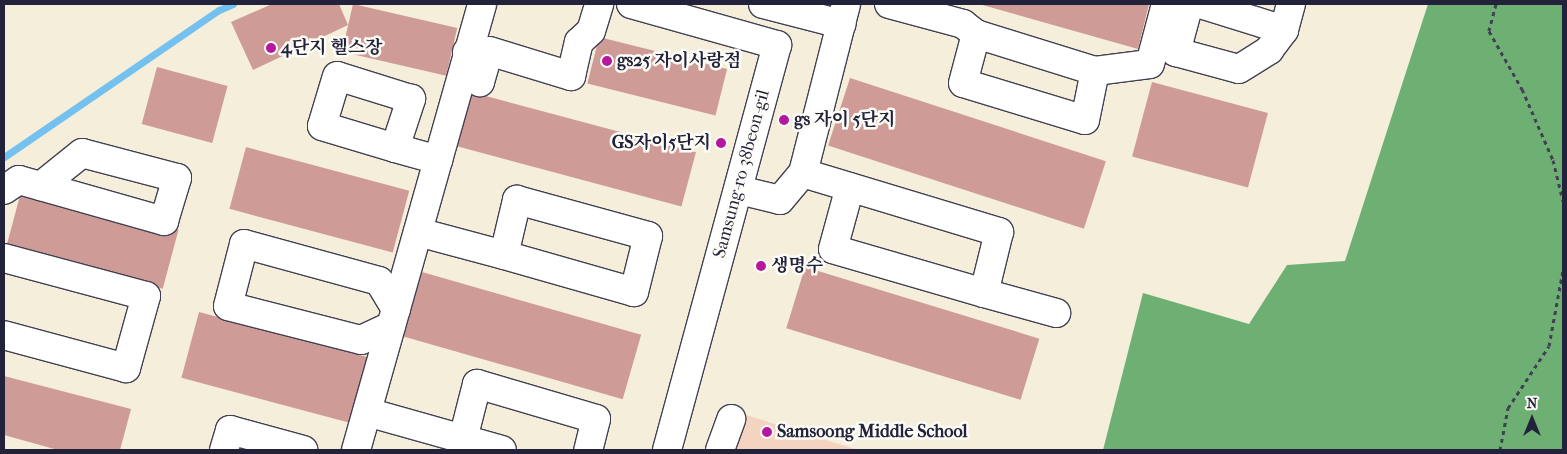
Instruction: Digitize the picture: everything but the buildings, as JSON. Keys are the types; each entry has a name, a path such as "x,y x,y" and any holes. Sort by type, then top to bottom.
{"street":[{"path":"356,450 482,4"},
{"path":"468,52 480,82 489,51 571,76 579,42 592,31 599,4"},
{"name":"Samsung-ro 38beon-gil","path":"631,4 777,45 667,450"},
{"path":"739,190 780,200 803,173 844,14 763,4"},
{"path":"888,4 963,24 976,34 1095,71 1150,64 1166,4"},
{"path":"1189,4 1176,52 1239,69 1269,50 1284,30 1291,4"},
{"path":"1200,4 1284,30"},
{"path":"976,34 963,83 1085,120 1095,71"},
{"path":"395,148 438,160"},
{"path":"803,173 999,232 984,293"},
{"path":"4,190 19,180 40,186"},
{"path":"850,187 833,249 1056,313"},
{"path":"418,232 504,254 634,292 648,236 517,200 504,254"},
{"path":"244,244 379,281 393,318 361,340 228,306 244,244"},
{"path":"4,258 146,296 126,368 4,335"},
{"path":"463,439 477,384 596,419 588,450"},
{"path":"367,412 502,450"},
{"path":"720,450 731,419"},
{"path":"224,450 230,430 303,450"}],"path":[{"path":"1496,4 1489,31 1522,89 1553,160 1563,201"},
{"path":"1500,450 1508,408 1549,346 1563,270"}],"shaded area":[{"name":"Samsoong Middle School","path":"740,413 858,450 730,450"}],"green space":[{"path":"1428,4 1563,4 1563,450 1103,450 1143,293 1249,324 1287,265 1345,261"}],"waterway":[{"path":"4,157 219,10 233,4"}],"place":[{"name":"4단지 헬스장","path":"271,48"},
{"name":"gs25 자이사랑점","path":"607,61"},
{"name":"gs 자이 5단지","path":"784,120"},
{"name":"GS자이5단지","path":"721,143"},
{"name":"생명수","path":"761,266"},
{"name":"Samsoong Middle School","path":"767,432"}]}
